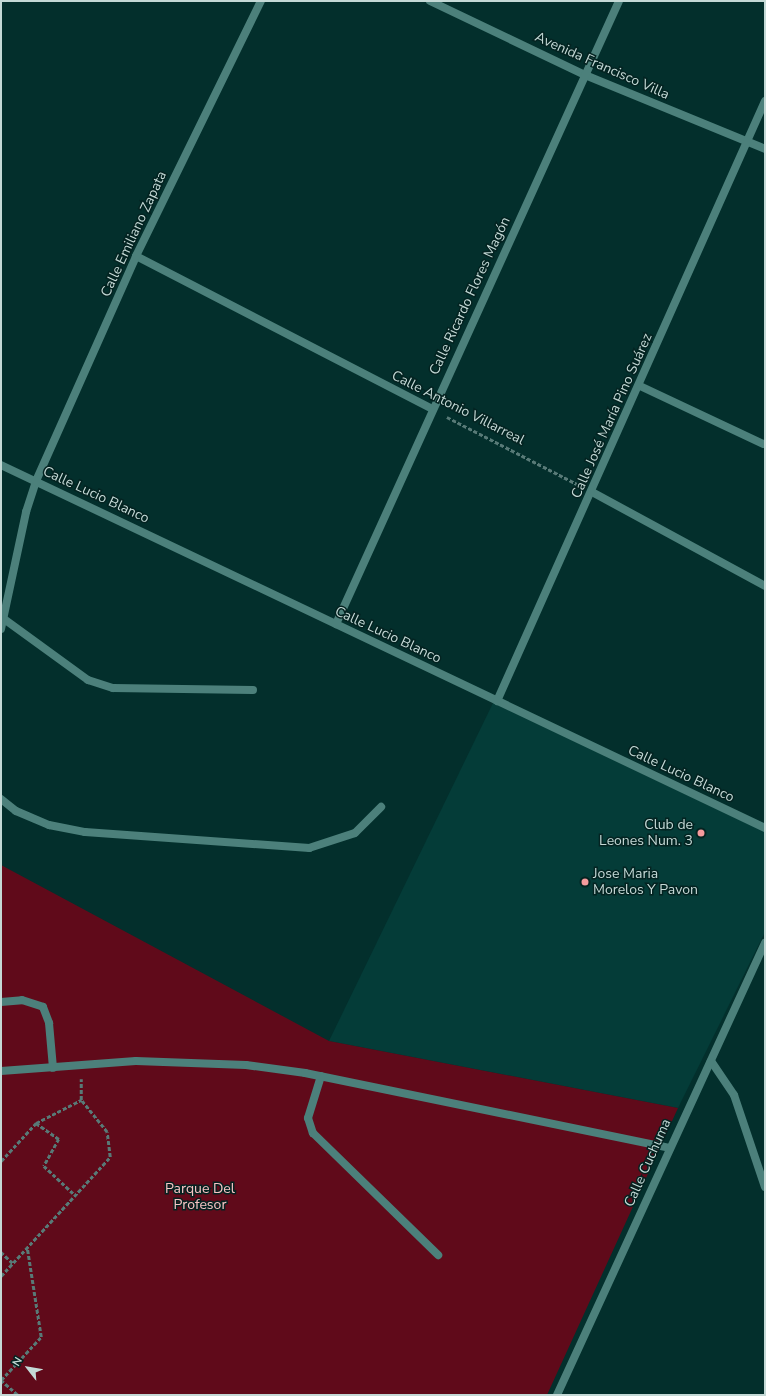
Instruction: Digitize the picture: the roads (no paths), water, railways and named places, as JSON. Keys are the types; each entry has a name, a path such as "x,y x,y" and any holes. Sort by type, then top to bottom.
{"street":[{"name":"Calle Emiliano Zapata","path":"1,629 26,512 36,480 136,256 261,1"},
{"name":"Avenida Francisco Villa","path":"430,1 585,76 765,149"},
{"name":"Calle Ricardo Flores Magón","path":"336,624 432,409 619,1"},
{"name":"Calle José María Pino Suárez","path":"497,701 640,386 765,101"},
{"name":"Calle Antonio Villarreal","path":"136,256 432,409"},
{"path":"640,386 764,444"},
{"name":"Calle Lucio Blanco","path":"1,465 36,480 765,828"},
{"path":"592,492 765,586"},
{"path":"4,619 88,680 113,688 253,690"},
{"path":"1,799 16,812 49,825 85,832 309,848 354,833 380,807"},
{"name":"Calle Cuchuma","path":"557,1395 668,1148 711,1061 765,943"},
{"path":"1,1002 22,1000 43,1007 49,1023 53,1068"},
{"path":"1,1071 185,1061 246,1065 321,1076 668,1148"},
{"path":"711,1061 734,1095 765,1187"},
{"path":"321,1076 308,1118 313,1133 438,1255"}],"place":[{"name":"Club de Leones Num. 3","path":"701,833"},
{"name":"Jose Maria Morelos Y Pavon","path":"585,882"}],"park label":[{"name":"Parque Del Profesor","path":"200,1198"}]}
